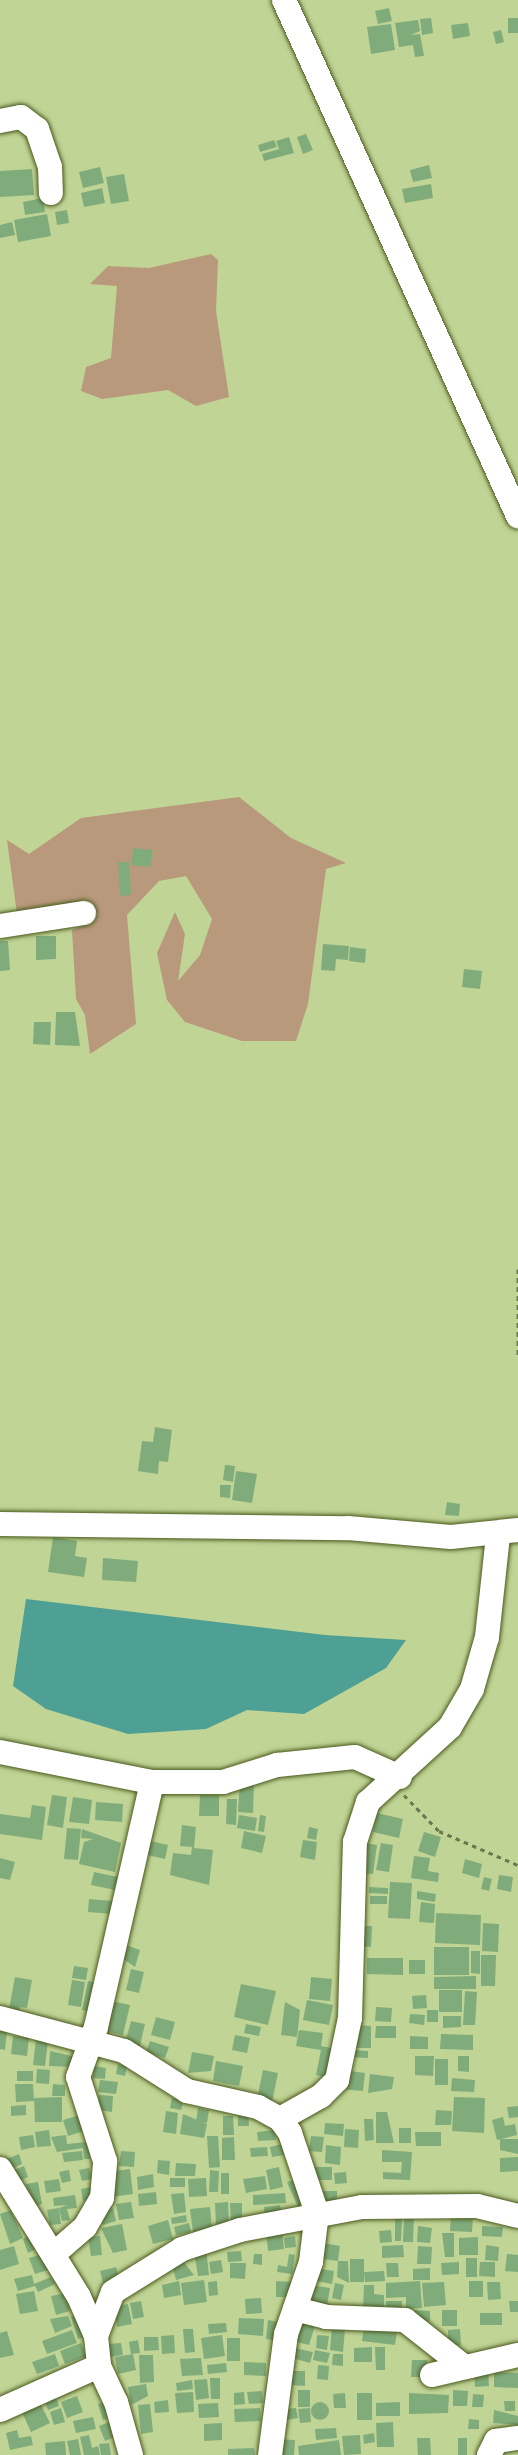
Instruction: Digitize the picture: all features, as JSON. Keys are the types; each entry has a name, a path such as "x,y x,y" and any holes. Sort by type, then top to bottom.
{"street":[{"path":"284,0 518,516"},
{"path":"0,120 21,117 37,129 50,167 51,193"},
{"path":"0,926 84,913"},
{"path":"0,1524 301,1527 508,1533 487,1637 472,1689 450,1727 396,1780 368,1802 355,1842 350,2018 337,2080 321,2096 280,2119"},
{"path":"0,1752 152,1782 223,1782 277,1765 355,1757 396,1780"},
{"path":"55,2253 85,2227 102,2198 103,2150 78,2077 86,2043 96,2027 152,1782"},
{"path":"0,2018 86,2043 124,2051 187,2091 258,2107 280,2119 300,2156 317,2213 311,2262 286,2334 270,2455"},
{"path":"3,2184 55,2253 96,2336 99,2366 116,2402 131,2455"},
{"path":"96,2336 113,2292 149,2266 240,2230 317,2213 362,2206 477,2206 518,2216"},
{"path":"295,2309 326,2317 405,2320 463,2366"},
{"path":"432,2375 518,2355"},
{"path":"0,2410 99,2366"},
{"path":"489,2455 496,2440 518,2438"}],"path":[{"path":"518,1269 518,1356"},
{"path":"396,1780 439,1831 518,1865"}],"shaded area":[{"path":"211,254 218,260 216,311 229,397 196,406 168,390 102,399 81,391 86,367 111,358 117,286 90,284 108,266 149,268"},
{"path":"239,797 291,838 346,863 326,869 308,1004 296,1041 242,1041 185,1022 167,1000 157,953 175,912 185,934 178,981 200,955 212,919 186,876 159,881 127,915 136,1024 90,1054 85,1015 76,999 72,930 88,923 17,914 7,840 29,854 81,818"}],"water":[{"path":"26,1599 325,1635 406,1640 386,1668 304,1714 247,1710 206,1729 128,1734 46,1709 13,1686"}],"building":[{"path":"389,8 392,21 378,24 375,11"},
{"path":"431,18 433,33 422,35 420,19"},
{"path":"508,18 518,18 518,33 508,33"},
{"path":"418,20 420,31 411,35 420,34 424,56 415,57 413,45 399,47 395,23"},
{"path":"468,23 470,36 453,39 451,25"},
{"path":"391,24 395,50 371,54 367,27"},
{"path":"501,30 504,42 496,44 493,32"},
{"path":"306,134 313,150 303,154 297,137"},
{"path":"289,137 294,153 264,161 262,154 279,149 276,141"},
{"path":"274,140 277,147 260,152 258,145"},
{"path":"429,165 432,178 413,182 410,170"},
{"path":"100,167 104,183 83,188 79,172"},
{"path":"32,169 34,195 0,197 0,171"},
{"path":"124,174 129,201 111,204 106,177"},
{"path":"431,184 433,198 405,203 402,189"},
{"path":"102,188 105,203 84,207 81,193"},
{"path":"43,198 45,212 25,215 23,202"},
{"path":"67,210 69,223 57,225 55,212"},
{"path":"47,214 51,236 18,242 14,220"},
{"path":"12,222 15,235 0,238 0,225"},
{"path":"133,848 153,850 150,867 131,865"},
{"path":"118,862 129,862 131,895 120,896"},
{"path":"36,936 56,936 56,959 36,960"},
{"path":"0,941 8,941 10,970 0,971"},
{"path":"323,944 349,946 348,960 336,959 335,971 321,970"},
{"path":"350,947 366,949 365,963 349,961"},
{"path":"464,969 482,971 480,989 462,987"},
{"path":"56,1012 75,1012 80,1046 55,1045"},
{"path":"34,1022 51,1022 50,1045 33,1044"},
{"path":"155,1427 172,1430 168,1462 159,1461 158,1474 138,1471 142,1441 153,1442"},
{"path":"225,1465 235,1466 233,1482 223,1480"},
{"path":"236,1471 257,1474 252,1503 232,1500"},
{"path":"220,1485 231,1485 230,1498 220,1497"},
{"path":"447,1502 460,1504 459,1516 445,1515"},
{"path":"53,1537 77,1541 75,1556 87,1558 84,1577 48,1572"},
{"path":"103,1558 138,1561 136,1582 102,1580"},
{"path":"240,1782 254,1783 253,1813 238,1812"},
{"path":"52,1795 67,1797 63,1828 47,1825"},
{"path":"200,1795 219,1795 219,1816 199,1816"},
{"path":"73,1797 92,1800 89,1824 69,1822"},
{"path":"227,1799 237,1799 236,1825 226,1824"},
{"path":"96,1802 123,1804 122,1822 95,1820"},
{"path":"32,1805 46,1807 42,1840 0,1834 0,1814 30,1818"},
{"path":"377,1813 403,1819 399,1838 373,1832"},
{"path":"239,1815 257,1818 255,1831 237,1828"},
{"path":"260,1815 266,1816 264,1832 258,1831"},
{"path":"182,1825 196,1827 194,1848 213,1850 209,1885 170,1875 173,1853 191,1855 192,1847 180,1846"},
{"path":"309,1827 318,1829 316,1840 307,1838"},
{"path":"67,1828 81,1829 78,1860 64,1859"},
{"path":"82,1829 121,1843 115,1872 79,1864 84,1842 93,1839 81,1838"},
{"path":"244,1831 266,1836 262,1853 241,1848"},
{"path":"424,1832 441,1837 435,1857 418,1851"},
{"path":"146,1840 168,1845 165,1859 143,1854"},
{"path":"303,1840 317,1842 315,1860 300,1857"},
{"path":"364,1843 377,1845 373,1874 360,1873"},
{"path":"381,1843 393,1845 389,1872 376,1870"},
{"path":"414,1856 430,1858 428,1871 439,1873 438,1882 411,1878"},
{"path":"0,1858 15,1862 10,1880 0,1878"},
{"path":"465,1859 482,1864 479,1878 462,1873"},
{"path":"94,1872 118,1877 115,1890 91,1885"},
{"path":"499,1875 513,1877 511,1892 497,1889"},
{"path":"484,1877 492,1879 489,1891 481,1889"},
{"path":"390,1882 412,1883 410,1919 388,1918"},
{"path":"369,1887 388,1888 388,1894 369,1893"},
{"path":"417,1891 436,1894 435,1902 417,1899"},
{"path":"370,1896 387,1896 387,1904 370,1904"},
{"path":"89,1899 113,1901 112,1914 88,1912"},
{"path":"421,1902 435,1904 434,1923 419,1922"},
{"path":"436,1913 481,1915 480,1945 435,1943"},
{"path":"483,1923 499,1924 498,1952 482,1951"},
{"path":"356,1926 372,1926 371,1947 355,1946"},
{"path":"123,1944 140,1950 135,1967 119,1956"},
{"path":"434,1947 469,1947 469,1975 434,1975"},
{"path":"471,1951 480,1951 480,1974 471,1973"},
{"path":"481,1955 496,1955 495,1986 481,1986"},
{"path":"367,1958 403,1958 403,1975 367,1974"},
{"path":"409,1960 425,1960 425,1974 409,1974"},
{"path":"74,1966 88,1968 86,1980 72,1978"},
{"path":"131,1969 144,1972 139,1993 126,1990"},
{"path":"476,1976 476,1989 434,1989 434,1977"},
{"path":"15,1977 32,1980 27,2008 20,2007 18,2017 8,2015"},
{"path":"311,1977 332,1979 330,2001 309,1999"},
{"path":"72,1980 85,1982 81,2007 68,2005"},
{"path":"88,1981 100,1984 94,2013 82,2010"},
{"path":"241,1984 276,1991 268,2025 234,2017"},
{"path":"439,1990 462,1990 462,2012 439,2012"},
{"path":"465,1991 477,1992 475,2025 463,2025"},
{"path":"426,1995 427,2008 413,2009 412,1996"},
{"path":"107,2000 130,2005 123,2035 101,2030"},
{"path":"307,2000 333,2005 329,2025 303,2020"},
{"path":"285,2002 300,2010 297,2037 281,2035"},
{"path":"376,2007 392,2008 391,2022 375,2021"},
{"path":"427,2010 438,2010 438,2022 427,2022"},
{"path":"410,2014 425,2015 424,2025 409,2023"},
{"path":"443,2016 461,2016 461,2027 443,2028"},
{"path":"156,2017 175,2022 170,2040 151,2035"},
{"path":"131,2021 145,2024 139,2050 124,2047"},
{"path":"246,2024 261,2027 259,2036 244,2033"},
{"path":"357,2025 371,2026 371,2048 357,2048"},
{"path":"376,2026 396,2026 396,2038 375,2038"},
{"path":"0,2030 7,2031 5,2050 0,2049"},
{"path":"299,2030 323,2033 321,2046 336,2049 330,2078 316,2075 321,2050 296,2046"},
{"path":"441,2034 473,2035 473,2050 440,2049"},
{"path":"235,2035 250,2038 247,2053 232,2050"},
{"path":"13,2036 29,2038 27,2056 11,2054"},
{"path":"410,2036 428,2037 428,2049 410,2049"},
{"path":"36,2040 48,2041 45,2066 33,2065"},
{"path":"150,2041 169,2047 165,2058 146,2052"},
{"path":"350,2050 368,2051 368,2058 349,2057"},
{"path":"50,2051 76,2057 75,2067 49,2066"},
{"path":"192,2052 214,2056 211,2071 188,2073"},
{"path":"415,2056 434,2056 433,2076 415,2075"},
{"path":"458,2056 469,2056 469,2072 458,2071"},
{"path":"435,2059 448,2059 448,2085 435,2085"},
{"path":"216,2061 243,2066 239,2086 213,2081"},
{"path":"118,2064 127,2066 125,2076 116,2074"},
{"path":"94,2066 106,2068 105,2079 93,2078"},
{"path":"37,2069 50,2070 49,2084 36,2083"},
{"path":"263,2070 278,2073 272,2102 257,2099"},
{"path":"342,2070 365,2073 363,2091 340,2089"},
{"path":"17,2071 33,2071 33,2081 17,2081"},
{"path":"370,2074 394,2077 392,2089 368,2093"},
{"path":"452,2078 475,2080 474,2092 451,2091"},
{"path":"100,2080 118,2082 116,2094 98,2092"},
{"path":"15,2084 33,2084 34,2101 16,2102"},
{"path":"53,2084 65,2085 65,2096 52,2096"},
{"path":"99,2095 113,2096 112,2112 98,2110"},
{"path":"62,2097 62,2122 35,2122 34,2098"},
{"path":"454,2097 485,2098 484,2133 452,2131"},
{"path":"172,2098 184,2100 181,2110 170,2108"},
{"path":"26,2105 26,2115 11,2116 11,2106"},
{"path":"518,2106 518,2117 509,2118 507,2107"},
{"path":"198,2108 209,2110 207,2123 196,2121"},
{"path":"436,2110 452,2111 451,2125 435,2125"},
{"path":"166,2111 178,2113 176,2134 163,2132"},
{"path":"248,2111 249,2126 238,2126 238,2112"},
{"path":"376,2112 387,2112 394,2143 376,2143"},
{"path":"183,2114 207,2124 204,2138 180,2134"},
{"path":"80,2115 84,2131 68,2136 63,2120"},
{"path":"223,2116 233,2116 234,2135 223,2135"},
{"path":"503,2117 505,2126 515,2124 517,2135 497,2140 492,2120"},
{"path":"364,2119 373,2119 374,2140 365,2141"},
{"path":"325,2123 344,2124 343,2136 324,2134"},
{"path":"399,2128 411,2128 411,2143 399,2143"},
{"path":"345,2129 359,2130 358,2148 344,2147"},
{"path":"49,2130 51,2146 37,2147 35,2132"},
{"path":"275,2130 276,2140 258,2141 257,2132"},
{"path":"415,2132 441,2132 441,2146 416,2146"},
{"path":"33,2135 35,2147 21,2150 19,2137"},
{"path":"66,2135 67,2144 88,2142 90,2159 84,2159 83,2148 57,2152 51,2137"},
{"path":"207,2136 218,2136 220,2167 209,2168"},
{"path":"311,2136 324,2137 322,2152 309,2151"},
{"path":"234,2137 235,2160 222,2160 222,2138"},
{"path":"500,2139 518,2139 518,2154 500,2150"},
{"path":"282,2144 284,2155 272,2157 270,2147"},
{"path":"326,2145 341,2147 340,2165 325,2163"},
{"path":"267,2147 268,2156 251,2157 250,2148"},
{"path":"382,2150 412,2152 410,2180 383,2179 383,2172 401,2173 402,2162 382,2162"},
{"path":"82,2151 83,2160 64,2162 62,2153"},
{"path":"121,2151 135,2152 134,2167 119,2166"},
{"path":"19,2154 22,2164 11,2169 7,2159"},
{"path":"518,2157 518,2171 500,2172 500,2158"},
{"path":"158,2160 170,2161 169,2175 157,2173"},
{"path":"176,2163 196,2164 195,2176 175,2176"},
{"path":"24,2166 28,2177 17,2182 12,2171"},
{"path":"279,2167 283,2187 270,2190 266,2170"},
{"path":"313,2167 332,2167 332,2180 313,2180"},
{"path":"89,2168 92,2179 82,2181 79,2170"},
{"path":"130,2169 133,2194 111,2197 108,2172"},
{"path":"69,2170 71,2181 62,2183 59,2172"},
{"path":"210,2170 219,2171 218,2192 209,2192"},
{"path":"346,2172 347,2183 335,2184 334,2173"},
{"path":"221,2173 229,2173 229,2194 221,2194"},
{"path":"153,2174 154,2187 138,2190 137,2177"},
{"path":"265,2176 267,2189 246,2193 243,2179"},
{"path":"170,2178 185,2178 185,2187 170,2187"},
{"path":"206,2178 207,2196 189,2197 188,2179"},
{"path":"59,2179 61,2191 46,2193 44,2181"},
{"path":"298,2179 305,2205 298,2207 287,2182"},
{"path":"38,2182 42,2204 30,2207 26,2184"},
{"path":"92,2187 94,2199 83,2201 81,2189"},
{"path":"319,2191 337,2191 337,2206 319,2206"},
{"path":"156,2192 157,2204 139,2206 138,2194"},
{"path":"184,2193 186,2212 174,2214 171,2194"},
{"path":"285,2193 286,2203 253,2205 253,2195"},
{"path":"75,2195 77,2208 67,2209 70,2220 62,2221 59,2208 67,2205 54,2206 53,2198"},
{"path":"131,2202 134,2218 119,2220 116,2204"},
{"path":"228,2202 229,2223 216,2224 215,2203"},
{"path":"230,2203 242,2203 242,2223 231,2223"},
{"path":"280,2205 282,2215 265,2218 264,2207"},
{"path":"210,2207 212,2230 193,2232 190,2209"},
{"path":"59,2208 61,2224 50,2225 47,2210"},
{"path":"113,2208 116,2221 103,2225 100,2212"},
{"path":"11,2210 23,2238 10,2244 0,2214"},
{"path":"186,2215 187,2222 172,2224 171,2218"},
{"path":"404,2216 414,2216 413,2242 403,2242"},
{"path":"451,2216 473,2218 472,2232 450,2231"},
{"path":"395,2219 402,2219 401,2241 395,2241"},
{"path":"168,2220 173,2239 153,2244 148,2226"},
{"path":"189,2223 191,2232 176,2235 174,2227"},
{"path":"122,2224 127,2250 113,2253 101,2228"},
{"path":"418,2226 432,2228 430,2243 417,2242"},
{"path":"482,2226 503,2227 502,2237 482,2236"},
{"path":"282,2228 284,2249 268,2251 266,2229"},
{"path":"391,2230 392,2242 380,2243 379,2231"},
{"path":"442,2233 454,2233 454,2257 445,2257"},
{"path":"31,2235 36,2249 28,2253 23,2239"},
{"path":"100,2236 102,2255 91,2256 88,2237"},
{"path":"295,2236 296,2247 285,2248 284,2238"},
{"path":"478,2237 478,2255 459,2255 459,2238"},
{"path":"317,2242 340,2246 338,2261 315,2258"},
{"path":"403,2245 404,2257 382,2258 382,2246"},
{"path":"486,2245 499,2247 498,2261 485,2260"},
{"path":"14,2246 19,2264 0,2270 0,2250"},
{"path":"418,2246 432,2247 431,2264 417,2264"},
{"path":"206,2249 209,2275 198,2276 194,2251"},
{"path":"241,2251 242,2261 228,2262 227,2252"},
{"path":"43,2254 48,2270 35,2274 29,2258"},
{"path":"254,2254 262,2254 262,2265 253,2264"},
{"path":"289,2254 295,2255 292,2274 277,2272 278,2265 287,2267"},
{"path":"507,2254 518,2255 518,2272 505,2271"},
{"path":"466,2258 477,2258 477,2277 466,2277"},
{"path":"350,2259 364,2259 364,2282 350,2282"},
{"path":"221,2260 223,2272 211,2274 209,2262"},
{"path":"171,2261 183,2261 194,2275 176,2280"},
{"path":"338,2261 348,2261 349,2283 337,2277"},
{"path":"459,2262 459,2274 442,2275 441,2263"},
{"path":"480,2262 495,2262 495,2277 479,2276"},
{"path":"230,2263 246,2263 245,2279 230,2278"},
{"path":"386,2263 398,2263 399,2277 387,2277"},
{"path":"116,2267 119,2278 103,2283 100,2271"},
{"path":"313,2268 334,2271 332,2284 311,2280"},
{"path":"430,2268 430,2280 413,2280 413,2269"},
{"path":"384,2271 385,2281 365,2282 364,2272"},
{"path":"32,2275 34,2284 51,2277 55,2284 38,2292 35,2286 18,2291 14,2279"},
{"path":"204,2280 207,2302 184,2305 181,2283"},
{"path":"179,2281 181,2295 164,2298 162,2285"},
{"path":"217,2281 218,2295 209,2296 208,2282"},
{"path":"276,2281 292,2282 292,2297 276,2297"},
{"path":"420,2281 422,2308 406,2309 406,2297 386,2298 386,2283"},
{"path":"469,2281 483,2281 483,2297 469,2297"},
{"path":"444,2282 446,2305 424,2307 422,2283"},
{"path":"487,2282 500,2282 501,2299 488,2300"},
{"path":"335,2283 344,2285 341,2300 332,2298"},
{"path":"309,2285 330,2288 327,2306 306,2303"},
{"path":"364,2285 374,2285 374,2294 384,2295 384,2309 363,2309"},
{"path":"34,2291 38,2311 20,2314 16,2294"},
{"path":"66,2293 70,2311 56,2315 51,2296"},
{"path":"261,2298 262,2313 246,2314 245,2299"},
{"path":"141,2301 144,2317 133,2319 130,2303"},
{"path":"386,2301 402,2301 402,2313 387,2314"},
{"path":"509,2301 518,2301 518,2312 510,2312"},
{"path":"128,2304 132,2324 117,2327 114,2307"},
{"path":"415,2310 430,2311 430,2321 415,2321"},
{"path":"442,2310 457,2310 457,2326 442,2326"},
{"path":"480,2313 502,2313 502,2325 480,2325"},
{"path":"77,2315 84,2337 78,2339 71,2317"},
{"path":"68,2316 72,2326 55,2333 50,2319"},
{"path":"301,2317 316,2322 309,2345 293,2341"},
{"path":"239,2318 264,2319 263,2336 238,2334"},
{"path":"268,2320 279,2322 276,2341 266,2339"},
{"path":"226,2323 227,2332 209,2334 208,2324"},
{"path":"332,2327 345,2329 343,2352 330,2350"},
{"path":"364,2328 397,2332 395,2345 362,2341"},
{"path":"183,2329 193,2329 195,2352 185,2353"},
{"path":"460,2329 461,2345 448,2346 448,2330"},
{"path":"72,2330 77,2343 47,2354 42,2341"},
{"path":"7,2331 14,2355 0,2358 0,2333"},
{"path":"174,2335 175,2353 162,2354 161,2336"},
{"path":"222,2335 225,2356 204,2359 201,2338"},
{"path":"317,2335 329,2336 327,2350 316,2348"},
{"path":"144,2337 158,2337 159,2350 144,2351"},
{"path":"227,2338 240,2338 240,2361 227,2361"},
{"path":"138,2340 140,2353 131,2354 129,2342"},
{"path":"81,2343 86,2356 65,2364 60,2351"},
{"path":"121,2343 123,2355 109,2357 107,2344"},
{"path":"372,2347 372,2362 354,2362 354,2348"},
{"path":"375,2347 385,2347 385,2370 376,2370"},
{"path":"294,2348 313,2352 310,2363 292,2358"},
{"path":"315,2350 330,2353 327,2363 313,2360"},
{"path":"55,2354 59,2366 37,2374 32,2362"},
{"path":"133,2354 136,2370 118,2374 115,2357"},
{"path":"333,2354 343,2354 343,2366 332,2365"},
{"path":"139,2355 153,2355 154,2382 140,2383"},
{"path":"201,2358 203,2375 182,2376 180,2359"},
{"path":"412,2360 427,2360 427,2377 411,2377"},
{"path":"244,2362 266,2363 266,2376 244,2375"},
{"path":"226,2363 227,2372 208,2374 207,2365"},
{"path":"318,2365 329,2366 328,2380 317,2379"},
{"path":"290,2371 305,2371 305,2386 290,2385"},
{"path":"488,2371 489,2386 475,2387 474,2372"},
{"path":"494,2372 518,2373 518,2388 494,2387"},
{"path":"210,2378 220,2378 220,2399 211,2399"},
{"path":"207,2379 209,2398 196,2400 194,2380"},
{"path":"192,2380 193,2389 177,2391 176,2383"},
{"path":"146,2384 148,2396 131,2405 128,2387"},
{"path":"298,2390 310,2390 310,2407 298,2407"},
{"path":"453,2390 468,2391 467,2406 453,2406"},
{"path":"262,2391 263,2403 249,2404 247,2392"},
{"path":"54,2392 59,2406 48,2410 43,2396"},
{"path":"193,2392 194,2412 177,2413 175,2393"},
{"path":"244,2392 245,2404 234,2405 234,2393"},
{"path":"345,2393 346,2408 334,2408 333,2394"},
{"path":"357,2393 372,2393 372,2420 357,2420"},
{"path":"409,2393 449,2395 448,2413 409,2414"},
{"path":"473,2394 484,2395 483,2407 472,2407"},
{"path":"77,2396 83,2412 67,2418 61,2402"},
{"path":"168,2400 169,2412 155,2413 154,2402"},
{"path":"504,2401 515,2401 515,2411 505,2411"},
{"path":"106,2402 111,2418 103,2420 98,2404"},
{"path":"316,2402 324,2402 329,2407 327,2418 316,2420 311,2415 311,2407"},
{"path":"400,2402 400,2416 376,2416 376,2403"},
{"path":"40,2403 50,2423 31,2432 22,2412"},
{"path":"218,2403 219,2417 199,2418 198,2404"},
{"path":"150,2404 153,2432 141,2434 138,2405"},
{"path":"61,2408 65,2422 54,2425 50,2412"},
{"path":"260,2408 261,2421 235,2422 234,2409"},
{"path":"296,2408 298,2418 287,2420 286,2409"},
{"path":"310,2408 311,2422 300,2423 298,2409"},
{"path":"494,2410 518,2416 518,2425 493,2423"},
{"path":"93,2417 96,2429 76,2433 73,2421"},
{"path":"469,2419 479,2420 479,2429 468,2429"},
{"path":"112,2421 117,2436 105,2441 99,2426"},
{"path":"393,2422 394,2447 377,2447 376,2423"},
{"path":"222,2423 222,2440 204,2441 204,2424"},
{"path":"336,2428 337,2438 316,2440 315,2429"},
{"path":"17,2430 19,2438 31,2436 33,2445 10,2450 6,2433"},
{"path":"374,2433 375,2442 364,2444 363,2435"},
{"path":"89,2435 92,2448 98,2446 100,2455 84,2455 80,2437"},
{"path":"360,2435 361,2454 344,2455 342,2436"},
{"path":"417,2438 430,2438 431,2455 418,2455"},
{"path":"458,2438 467,2438 467,2455 458,2455"},
{"path":"78,2439 81,2455 70,2455 67,2441"},
{"path":"274,2439 295,2440 294,2455 273,2455"},
{"path":"339,2440 341,2455 299,2455 298,2446"},
{"path":"65,2441 66,2455 46,2455 45,2443"},
{"path":"109,2443 111,2455 101,2455 99,2444"},
{"path":"254,2448 255,2455 228,2455 228,2449"}]}
